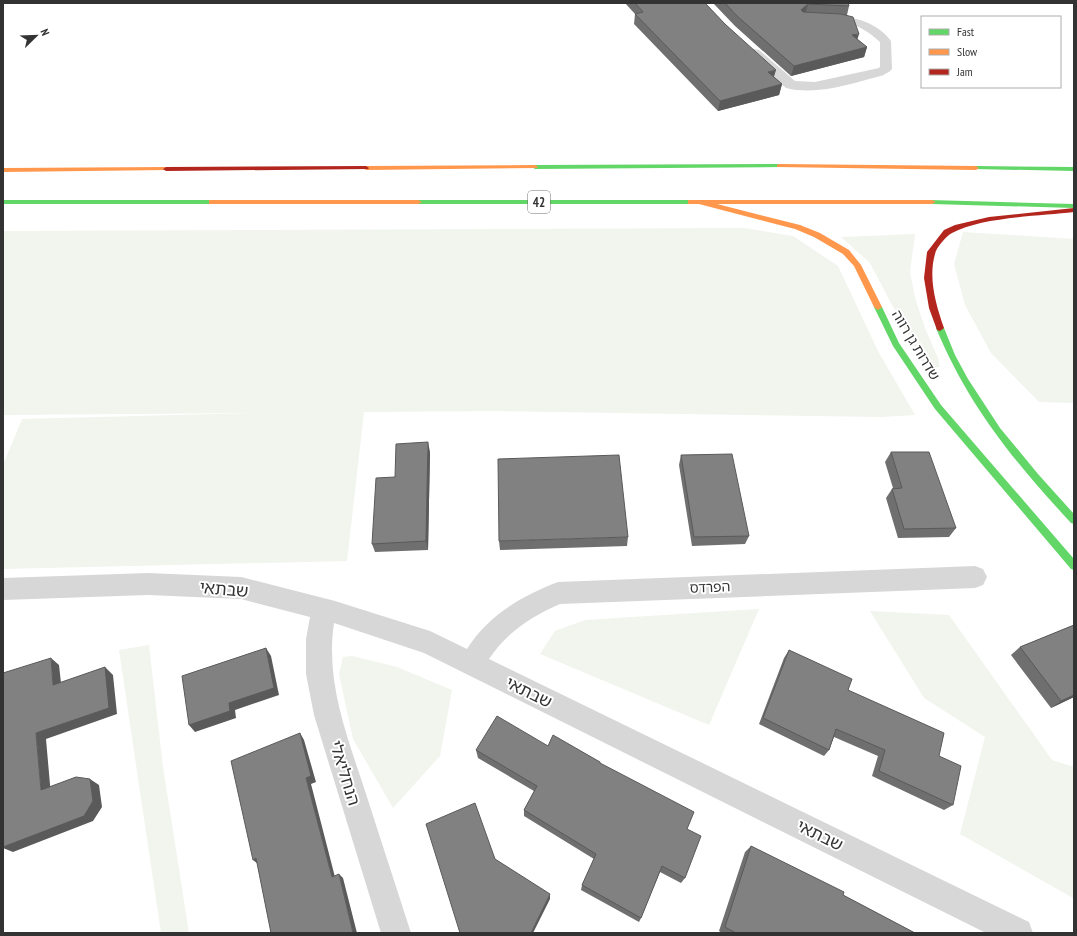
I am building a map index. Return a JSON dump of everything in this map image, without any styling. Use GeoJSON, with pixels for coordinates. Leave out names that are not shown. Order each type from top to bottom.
{"type":"FeatureCollection","features":[{"type":"Feature","properties":{"kind":"main road"},"geometry":{"type":"LineString","coordinates":[[3,170],[844,166],[1074,169]]}},
{"type":"Feature","properties":{"kind":"main road","name":"42"},"geometry":{"type":"LineString","coordinates":[[3,202],[957,202],[1074,206]]}},
{"type":"Feature","properties":{"kind":"main road","name":"שדרות גן רווה"},"geometry":{"type":"LineString","coordinates":[[699,202],[797,227],[833,243],[846,252],[861,272],[896,344],[938,407],[1074,566]]}},
{"type":"Feature","properties":{"kind":"main road","name":"שדרות גן רווה"},"geometry":{"type":"LineString","coordinates":[[1074,210],[986,220],[959,226],[947,232],[932,249],[928,264],[927,277],[930,296],[947,347],[972,395],[1011,449],[1074,520]]}},
{"type":"Feature","properties":{"kind":"street"},"geometry":{"type":"LineString","coordinates":[[746,46],[779,76],[792,85],[815,87],[879,72]]}},
{"type":"Feature","properties":{"kind":"street","name":"הפרדס"},"geometry":{"type":"LineString","coordinates":[[472,664],[488,639],[508,622],[544,599],[558,594],[974,577]]}},
{"type":"Feature","properties":{"kind":"street","name":"שבתאי"},"geometry":{"type":"LineString","coordinates":[[3,589],[148,584],[240,588],[324,609],[430,643],[1018,933]]}},
{"type":"Feature","properties":{"kind":"street","name":"הנחליאלי"},"geometry":{"type":"LineString","coordinates":[[324,609],[320,639],[319,674],[327,714],[396,933]]}},
{"type":"Feature","properties":{"kind":"lane"},"geometry":{"type":"LineString","coordinates":[[820,19],[841,19],[860,24],[876,32],[885,41],[886,69],[879,72]]}},
{"type":"Feature","properties":{"kind":"shaded area"},"geometry":{"type":"Polygon","coordinates":[[[743,228],[793,236],[838,266],[878,351],[915,415],[881,417],[495,411],[364,412],[347,561],[3,569],[3,465],[22,419],[252,413],[3,415],[3,231],[743,228]]]}},
{"type":"Feature","properties":{"kind":"shaded area"},"geometry":{"type":"Polygon","coordinates":[[[963,232],[1074,239],[1074,403],[1039,402],[991,353],[965,305],[954,264],[963,232]]]}},
{"type":"Feature","properties":{"kind":"shaded area"},"geometry":{"type":"Polygon","coordinates":[[[915,234],[910,272],[915,298],[940,367],[930,368],[922,362],[870,263],[841,237],[915,234]]]}},
{"type":"Feature","properties":{"kind":"shaded area"},"geometry":{"type":"Polygon","coordinates":[[[759,609],[709,725],[540,654],[555,631],[585,620],[759,609]]]}},
{"type":"Feature","properties":{"kind":"shaded area"},"geometry":{"type":"Polygon","coordinates":[[[870,611],[949,615],[1052,760],[1074,767],[1073,898],[960,834],[985,737],[924,698],[870,611]]]}},
{"type":"Feature","properties":{"kind":"shaded area"},"geometry":{"type":"Polygon","coordinates":[[[149,645],[163,767],[189,933],[161,933],[119,650],[149,645]]]}},
{"type":"Feature","properties":{"kind":"shaded area"},"geometry":{"type":"Polygon","coordinates":[[[352,656],[397,667],[452,690],[440,756],[393,808],[353,739],[339,674],[343,657],[352,656]]]}},
{"type":"Feature","properties":{"kind":"building"},"geometry":{"type":"Polygon","coordinates":[[[635,3],[705,3],[725,24],[776,70],[768,72],[782,84],[720,101],[635,14],[643,12],[635,3]]]}},
{"type":"Feature","properties":{"kind":"building"},"geometry":{"type":"Polygon","coordinates":[[[725,3],[848,3],[849,6],[808,4],[801,10],[803,12],[841,14],[853,17],[859,34],[852,35],[867,47],[794,66],[737,16],[725,3]]]}},
{"type":"Feature","properties":{"kind":"building"},"geometry":{"type":"Polygon","coordinates":[[[428,442],[426,541],[372,544],[376,478],[395,477],[396,444],[428,442]]]}},
{"type":"Feature","properties":{"kind":"building"},"geometry":{"type":"Polygon","coordinates":[[[891,452],[929,452],[956,528],[904,529],[892,489],[902,488],[891,452]]]}},
{"type":"Feature","properties":{"kind":"building"},"geometry":{"type":"Polygon","coordinates":[[[732,454],[749,536],[694,537],[681,455],[732,454]]]}},
{"type":"Feature","properties":{"kind":"building"},"geometry":{"type":"Polygon","coordinates":[[[619,455],[628,537],[499,541],[498,459],[619,455]]]}},
{"type":"Feature","properties":{"kind":"building"},"geometry":{"type":"Polygon","coordinates":[[[1074,625],[1074,695],[1061,701],[1020,647],[1074,625]]]}},
{"type":"Feature","properties":{"kind":"building"},"geometry":{"type":"Polygon","coordinates":[[[266,648],[274,688],[229,703],[230,711],[189,725],[182,676],[266,648]]]}},
{"type":"Feature","properties":{"kind":"building"},"geometry":{"type":"Polygon","coordinates":[[[789,650],[852,679],[848,690],[944,733],[939,756],[961,766],[953,805],[879,771],[885,750],[836,729],[829,750],[763,718],[789,650]]]}},
{"type":"Feature","properties":{"kind":"building"},"geometry":{"type":"Polygon","coordinates":[[[51,658],[53,685],[105,667],[109,708],[36,733],[41,790],[76,777],[90,779],[93,801],[84,816],[3,847],[3,673],[51,658]]]}},
{"type":"Feature","properties":{"kind":"building"},"geometry":{"type":"Polygon","coordinates":[[[497,716],[548,746],[553,735],[600,763],[694,812],[687,829],[701,836],[685,878],[662,866],[641,918],[582,885],[596,854],[524,810],[537,786],[476,750],[497,716]]]}},
{"type":"Feature","properties":{"kind":"building"},"geometry":{"type":"Polygon","coordinates":[[[300,733],[311,776],[306,778],[332,877],[339,874],[353,933],[271,933],[256,858],[253,860],[231,761],[300,733]]]}},
{"type":"Feature","properties":{"kind":"building"},"geometry":{"type":"Polygon","coordinates":[[[475,803],[495,859],[550,894],[531,933],[460,933],[426,824],[475,803]]]}},
{"type":"Feature","properties":{"kind":"building"},"geometry":{"type":"Polygon","coordinates":[[[751,846],[844,892],[843,895],[915,933],[736,933],[725,927],[751,846]]]}},
{"type":"Feature","properties":{"kind":"traffic: fast"},"geometry":{"type":"LineString","coordinates":[[535,167],[779,166]]}},
{"type":"Feature","properties":{"kind":"traffic: fast"},"geometry":{"type":"LineString","coordinates":[[976,168],[1074,169]]}},
{"type":"Feature","properties":{"kind":"traffic: fast"},"geometry":{"type":"LineString","coordinates":[[3,202],[211,202]]}},
{"type":"Feature","properties":{"kind":"traffic: fast"},"geometry":{"type":"LineString","coordinates":[[418,202],[690,202]]}},
{"type":"Feature","properties":{"kind":"traffic: fast"},"geometry":{"type":"LineString","coordinates":[[932,202],[1074,206]]}},
{"type":"Feature","properties":{"kind":"traffic: fast"},"geometry":{"type":"LineString","coordinates":[[878,307],[896,344],[938,407],[1074,566]]}},
{"type":"Feature","properties":{"kind":"traffic: fast"},"geometry":{"type":"LineString","coordinates":[[940,328],[951,355],[980,406],[1015,454],[1074,520]]}},
{"type":"Feature","properties":{"kind":"traffic: slow"},"geometry":{"type":"LineString","coordinates":[[779,166],[976,168]]}},
{"type":"Feature","properties":{"kind":"traffic: slow"},"geometry":{"type":"LineString","coordinates":[[366,168],[535,167]]}},
{"type":"Feature","properties":{"kind":"traffic: slow"},"geometry":{"type":"LineString","coordinates":[[3,170],[166,169]]}},
{"type":"Feature","properties":{"kind":"traffic: slow"},"geometry":{"type":"LineString","coordinates":[[211,202],[418,202]]}},
{"type":"Feature","properties":{"kind":"traffic: slow"},"geometry":{"type":"LineString","coordinates":[[690,202],[932,202]]}},
{"type":"Feature","properties":{"kind":"traffic: slow"},"geometry":{"type":"LineString","coordinates":[[699,202],[797,227],[817,235],[846,252],[857,265],[878,307]]}},
{"type":"Feature","properties":{"kind":"traffic: jam"},"geometry":{"type":"LineString","coordinates":[[166,169],[366,168]]}},
{"type":"Feature","properties":{"kind":"traffic: jam"},"geometry":{"type":"LineString","coordinates":[[940,328],[933,308],[928,278],[931,252],[947,232],[958,227],[989,219],[1074,210]]}}]}
